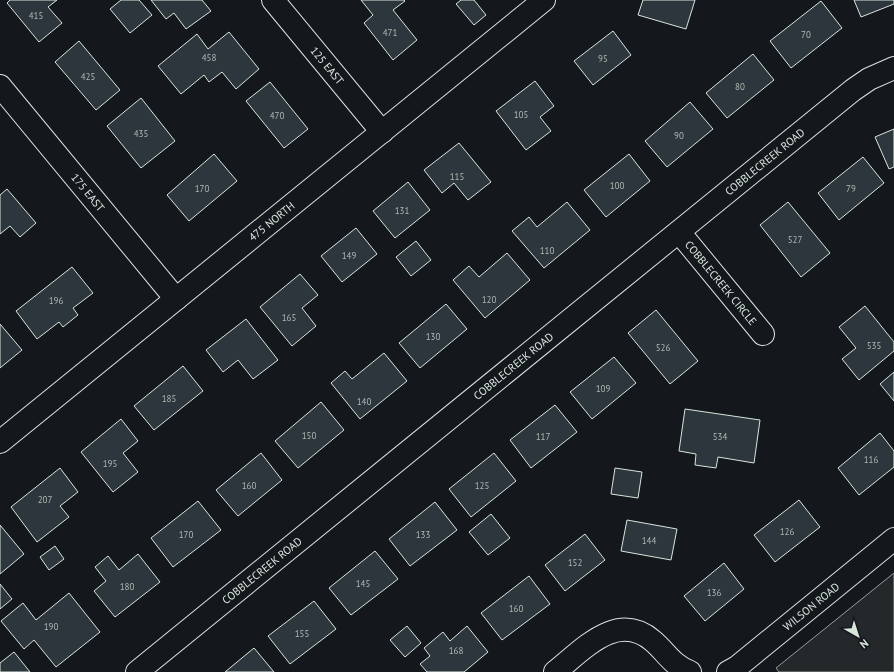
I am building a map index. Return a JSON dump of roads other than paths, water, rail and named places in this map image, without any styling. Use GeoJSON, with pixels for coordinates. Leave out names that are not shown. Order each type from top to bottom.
{"type":"FeatureCollection","features":[{"type":"Feature","properties":{"kind":"street","name":"125 EAST"},"geometry":{"type":"LineString","coordinates":[[273,0],[382,132]]}},
{"type":"Feature","properties":{"kind":"street","name":"475 NORTH"},"geometry":{"type":"LineString","coordinates":[[0,442],[544,0]]}},
{"type":"Feature","properties":{"kind":"street","name":"COBBLECREEK ROAD"},"geometry":{"type":"LineString","coordinates":[[138,672],[853,90],[869,79],[894,68]]}},
{"type":"Feature","properties":{"kind":"street","name":"175 EAST"},"geometry":{"type":"LineString","coordinates":[[0,86],[176,299]]}},
{"type":"Feature","properties":{"kind":"street","name":"COBBLECREEK CIRCLE"},"geometry":{"type":"LineString","coordinates":[[679,232],[763,334]]}},
{"type":"Feature","properties":{"kind":"street","name":"WILSON ROAD"},"geometry":{"type":"LineString","coordinates":[[728,672],[737,667],[894,539]]}},
{"type":"Feature","properties":{"kind":"street"},"geometry":{"type":"LineString","coordinates":[[555,672],[601,636],[610,631],[629,629],[647,636],[674,664],[690,672]]}}]}
